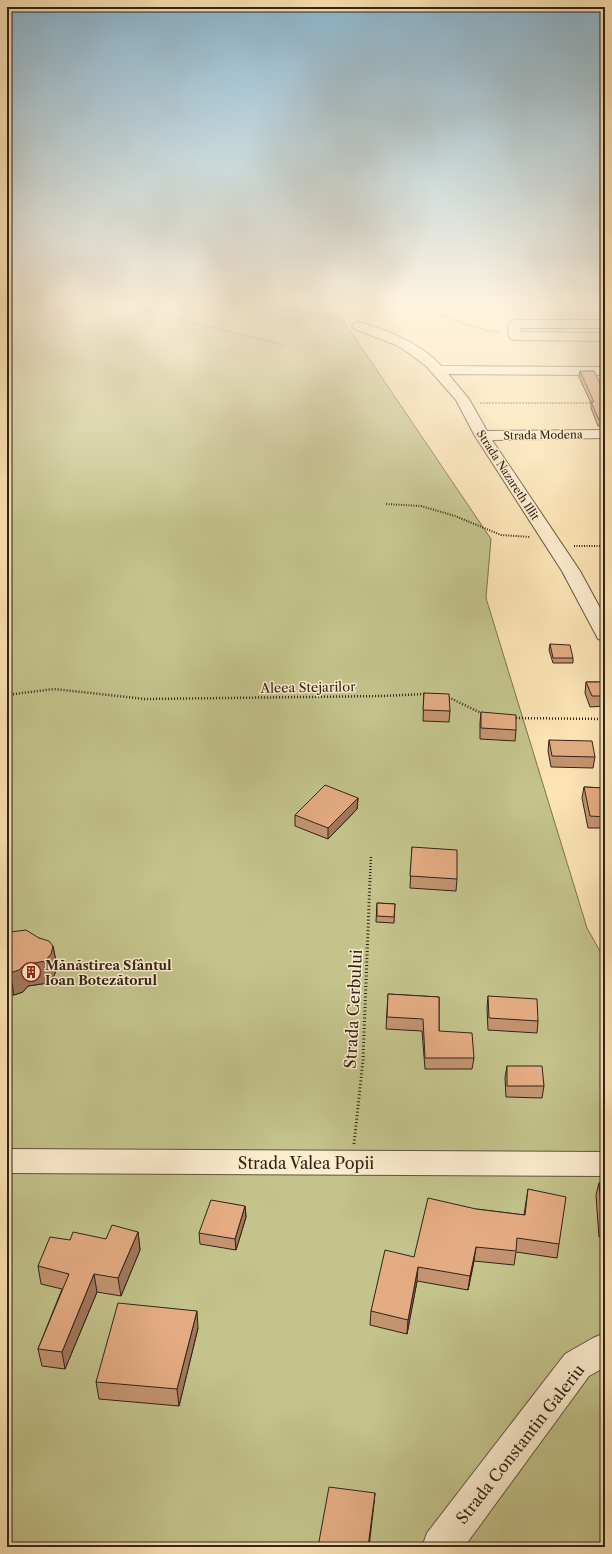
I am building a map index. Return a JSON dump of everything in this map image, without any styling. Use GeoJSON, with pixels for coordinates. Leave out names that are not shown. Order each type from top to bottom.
{"type":"FeatureCollection","features":[{"type":"Feature","properties":{"kind":"street","name":"Strada Nazareth Illit"},"geometry":{"type":"LineString","coordinates":[[444,379],[464,403],[482,436],[571,572],[605,635]]}},
{"type":"Feature","properties":{"kind":"street","name":"Strada Modena"},"geometry":{"type":"LineString","coordinates":[[482,436],[605,434]]}},
{"type":"Feature","properties":{"kind":"street","name":"Strada Valea Popii"},"geometry":{"type":"LineString","coordinates":[[7,1161],[605,1164]]}},
{"type":"Feature","properties":{"kind":"street","name":"Strada Constantin Galeriu"},"geometry":{"type":"LineString","coordinates":[[440,1547],[577,1365],[605,1349]]}},
{"type":"Feature","properties":{"kind":"path"},"geometry":{"type":"LineString","coordinates":[[464,403],[597,403]]}},
{"type":"Feature","properties":{"kind":"path","name":"Strada Nazareth Illit"},"geometry":{"type":"LineString","coordinates":[[386,504],[403,504],[428,508],[455,516],[501,535],[551,542]]}},
{"type":"Feature","properties":{"kind":"path"},"geometry":{"type":"LineString","coordinates":[[551,542],[605,546]]}},
{"type":"Feature","properties":{"kind":"path","name":"Aleea Stejarilor"},"geometry":{"type":"LineString","coordinates":[[7,695],[54,689],[145,700],[428,694]]}},
{"type":"Feature","properties":{"kind":"path"},"geometry":{"type":"LineString","coordinates":[[442,695],[454,698],[475,712],[489,716]]}},
{"type":"Feature","properties":{"kind":"path"},"geometry":{"type":"LineString","coordinates":[[508,717],[605,719]]}},
{"type":"Feature","properties":{"kind":"path","name":"Strada Cerbului"},"geometry":{"type":"LineString","coordinates":[[352,1163],[363,1060],[371,855]]}},
{"type":"Feature","properties":{"kind":"green space"},"geometry":{"type":"Polygon","coordinates":[[[7,379],[383,379],[491,539],[486,598],[587,928],[605,960],[605,1547],[7,1547],[7,379]]]}},
{"type":"Feature","properties":{"kind":"building"},"geometry":{"type":"Polygon","coordinates":[[[583,379],[598,379],[605,393],[605,420],[599,420],[591,402],[594,402],[583,379]]]}},
{"type":"Feature","properties":{"kind":"building"},"geometry":{"type":"Polygon","coordinates":[[[550,644],[570,645],[573,658],[553,658],[550,644]]]}},
{"type":"Feature","properties":{"kind":"building"},"geometry":{"type":"Polygon","coordinates":[[[586,682],[605,682],[605,696],[592,696],[586,682]]]}},
{"type":"Feature","properties":{"kind":"building"},"geometry":{"type":"Polygon","coordinates":[[[424,693],[449,694],[450,711],[423,710],[424,693]]]}},
{"type":"Feature","properties":{"kind":"building"},"geometry":{"type":"Polygon","coordinates":[[[481,712],[516,715],[516,730],[481,728],[481,712]]]}},
{"type":"Feature","properties":{"kind":"building"},"geometry":{"type":"Polygon","coordinates":[[[549,740],[592,741],[595,757],[552,756],[549,740]]]}},
{"type":"Feature","properties":{"kind":"building"},"geometry":{"type":"Polygon","coordinates":[[[325,785],[358,798],[328,828],[295,815],[325,785]]]}},
{"type":"Feature","properties":{"kind":"building"},"geometry":{"type":"Polygon","coordinates":[[[584,787],[605,788],[605,817],[590,816],[584,787]]]}},
{"type":"Feature","properties":{"kind":"building"},"geometry":{"type":"Polygon","coordinates":[[[412,847],[457,850],[457,879],[410,876],[412,847]]]}},
{"type":"Feature","properties":{"kind":"building"},"geometry":{"type":"Polygon","coordinates":[[[377,903],[395,904],[394,917],[377,916],[377,903]]]}},
{"type":"Feature","properties":{"kind":"building"},"geometry":{"type":"Polygon","coordinates":[[[26,930],[39,938],[49,941],[53,946],[51,954],[45,961],[24,965],[19,970],[7,973],[7,934],[10,932],[26,930]]]}},
{"type":"Feature","properties":{"kind":"building"},"geometry":{"type":"Polygon","coordinates":[[[388,994],[439,997],[439,1031],[472,1033],[474,1058],[425,1058],[423,1019],[387,1017],[388,994]]]}},
{"type":"Feature","properties":{"kind":"building"},"geometry":{"type":"Polygon","coordinates":[[[488,996],[537,999],[538,1021],[489,1018],[488,996]]]}},
{"type":"Feature","properties":{"kind":"building"},"geometry":{"type":"Polygon","coordinates":[[[507,1066],[542,1066],[544,1086],[507,1086],[507,1066]]]}},
{"type":"Feature","properties":{"kind":"building"},"geometry":{"type":"Polygon","coordinates":[[[599,1183],[605,1183],[605,1225],[602,1225],[599,1183]]]}},
{"type":"Feature","properties":{"kind":"building"},"geometry":{"type":"Polygon","coordinates":[[[528,1189],[566,1197],[559,1244],[517,1238],[516,1251],[476,1247],[470,1276],[418,1267],[408,1320],[371,1311],[385,1250],[414,1257],[428,1198],[476,1209],[525,1215],[528,1189]]]}},
{"type":"Feature","properties":{"kind":"building"},"geometry":{"type":"Polygon","coordinates":[[[211,1200],[245,1206],[235,1239],[199,1233],[211,1200]]]}},
{"type":"Feature","properties":{"kind":"building"},"geometry":{"type":"Polygon","coordinates":[[[112,1225],[138,1232],[118,1278],[94,1274],[62,1352],[38,1349],[69,1274],[38,1266],[50,1237],[70,1240],[73,1232],[106,1239],[112,1225]]]}},
{"type":"Feature","properties":{"kind":"building"},"geometry":{"type":"Polygon","coordinates":[[[118,1303],[197,1311],[177,1389],[96,1382],[118,1303]]]}},
{"type":"Feature","properties":{"kind":"building"},"geometry":{"type":"Polygon","coordinates":[[[329,1487],[375,1493],[368,1547],[318,1547],[329,1487]]]}},
{"type":"Feature","properties":{"kind":"place","name":"Mănăstirea Sfântul Ioan Botezătorul"},"geometry":{"type":"Point","coordinates":[31,972]}}]}
